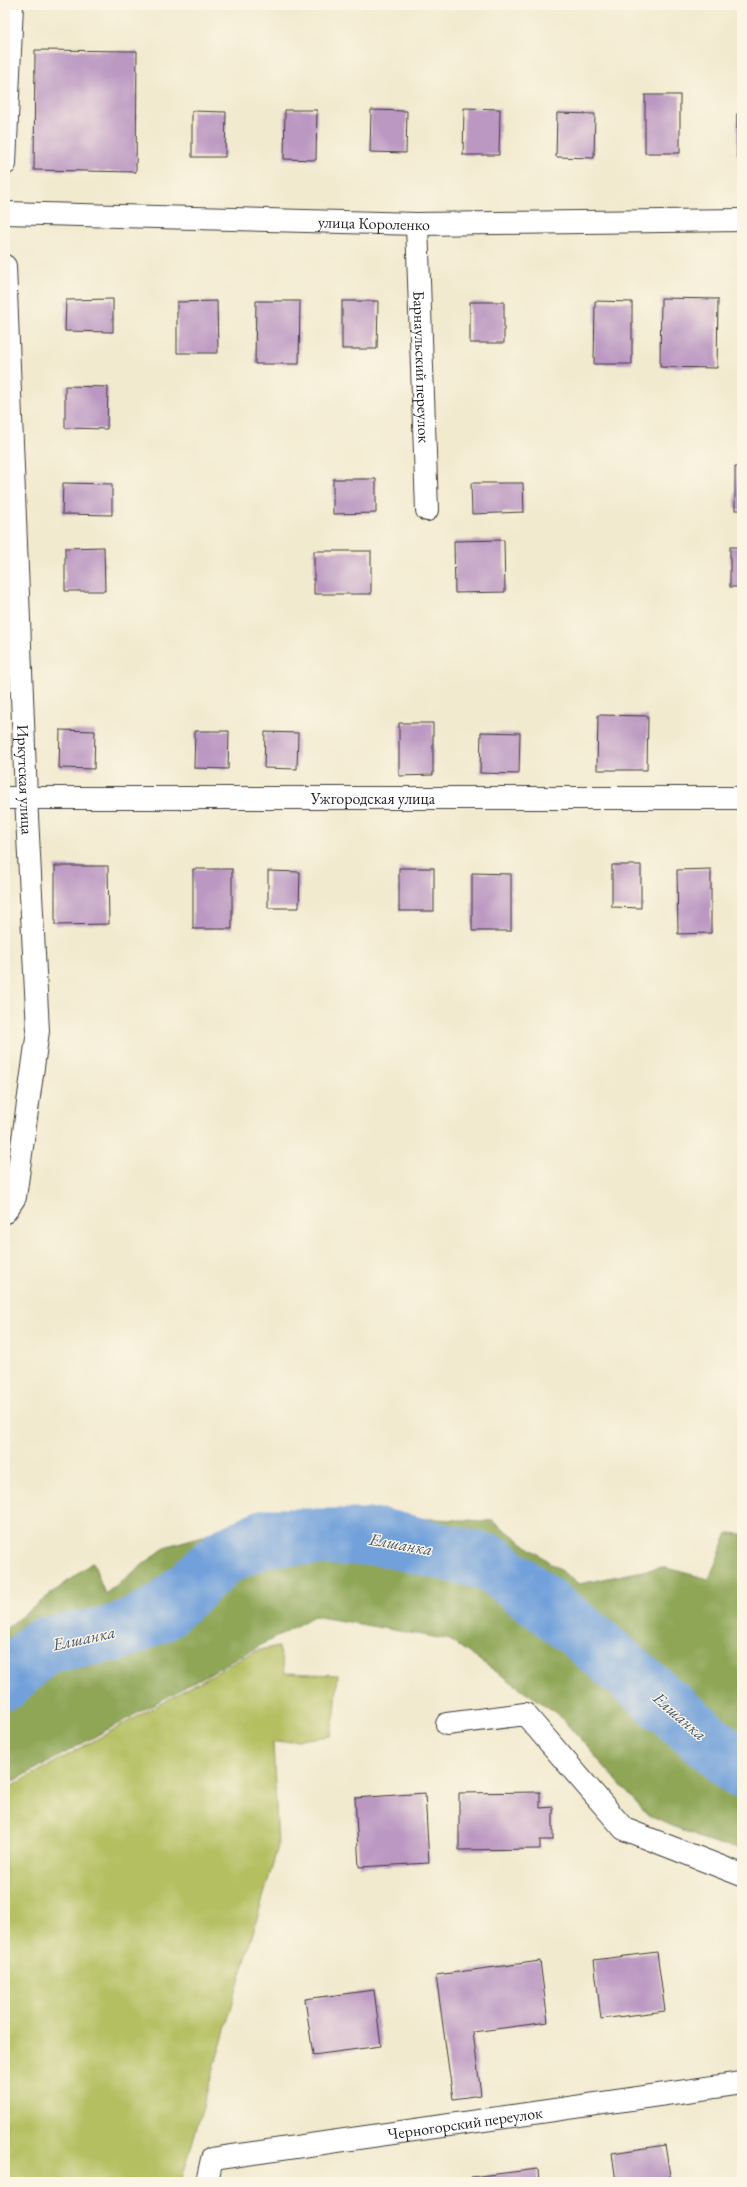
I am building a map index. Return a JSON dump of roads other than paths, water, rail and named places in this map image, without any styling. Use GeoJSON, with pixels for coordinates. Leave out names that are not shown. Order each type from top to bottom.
{"type":"FeatureCollection","features":[{"type":"Feature","properties":{"kind":"street"},"geometry":{"type":"LineString","coordinates":[[5,164],[12,5]]}},
{"type":"Feature","properties":{"kind":"street","name":"улица Короленко"},"geometry":{"type":"LineString","coordinates":[[5,213],[417,224],[742,220]]}},
{"type":"Feature","properties":{"kind":"street","name":"Барнаульский переулок"},"geometry":{"type":"LineString","coordinates":[[417,224],[427,510]]}},
{"type":"Feature","properties":{"kind":"street","name":"Иркутская улица"},"geometry":{"type":"LineString","coordinates":[[5,266],[26,798],[38,1031],[10,1204]]}},
{"type":"Feature","properties":{"kind":"street","name":"Ужгородская улица"},"geometry":{"type":"LineString","coordinates":[[5,798],[742,798]]}},
{"type":"Feature","properties":{"kind":"street"},"geometry":{"type":"LineString","coordinates":[[447,1724],[525,1714],[624,1828],[742,1875]]}},
{"type":"Feature","properties":{"kind":"street","name":"Черногорский переулок"},"geometry":{"type":"LineString","coordinates":[[207,2182],[212,2159],[742,2083]]}},
{"type":"Feature","properties":{"kind":"waterway","name":"Елшанка"},"geometry":{"type":"LineString","coordinates":[[5,1682],[42,1646],[116,1633],[162,1613],[222,1558],[266,1537],[381,1537],[491,1563],[582,1633],[742,1770]]}}]}
